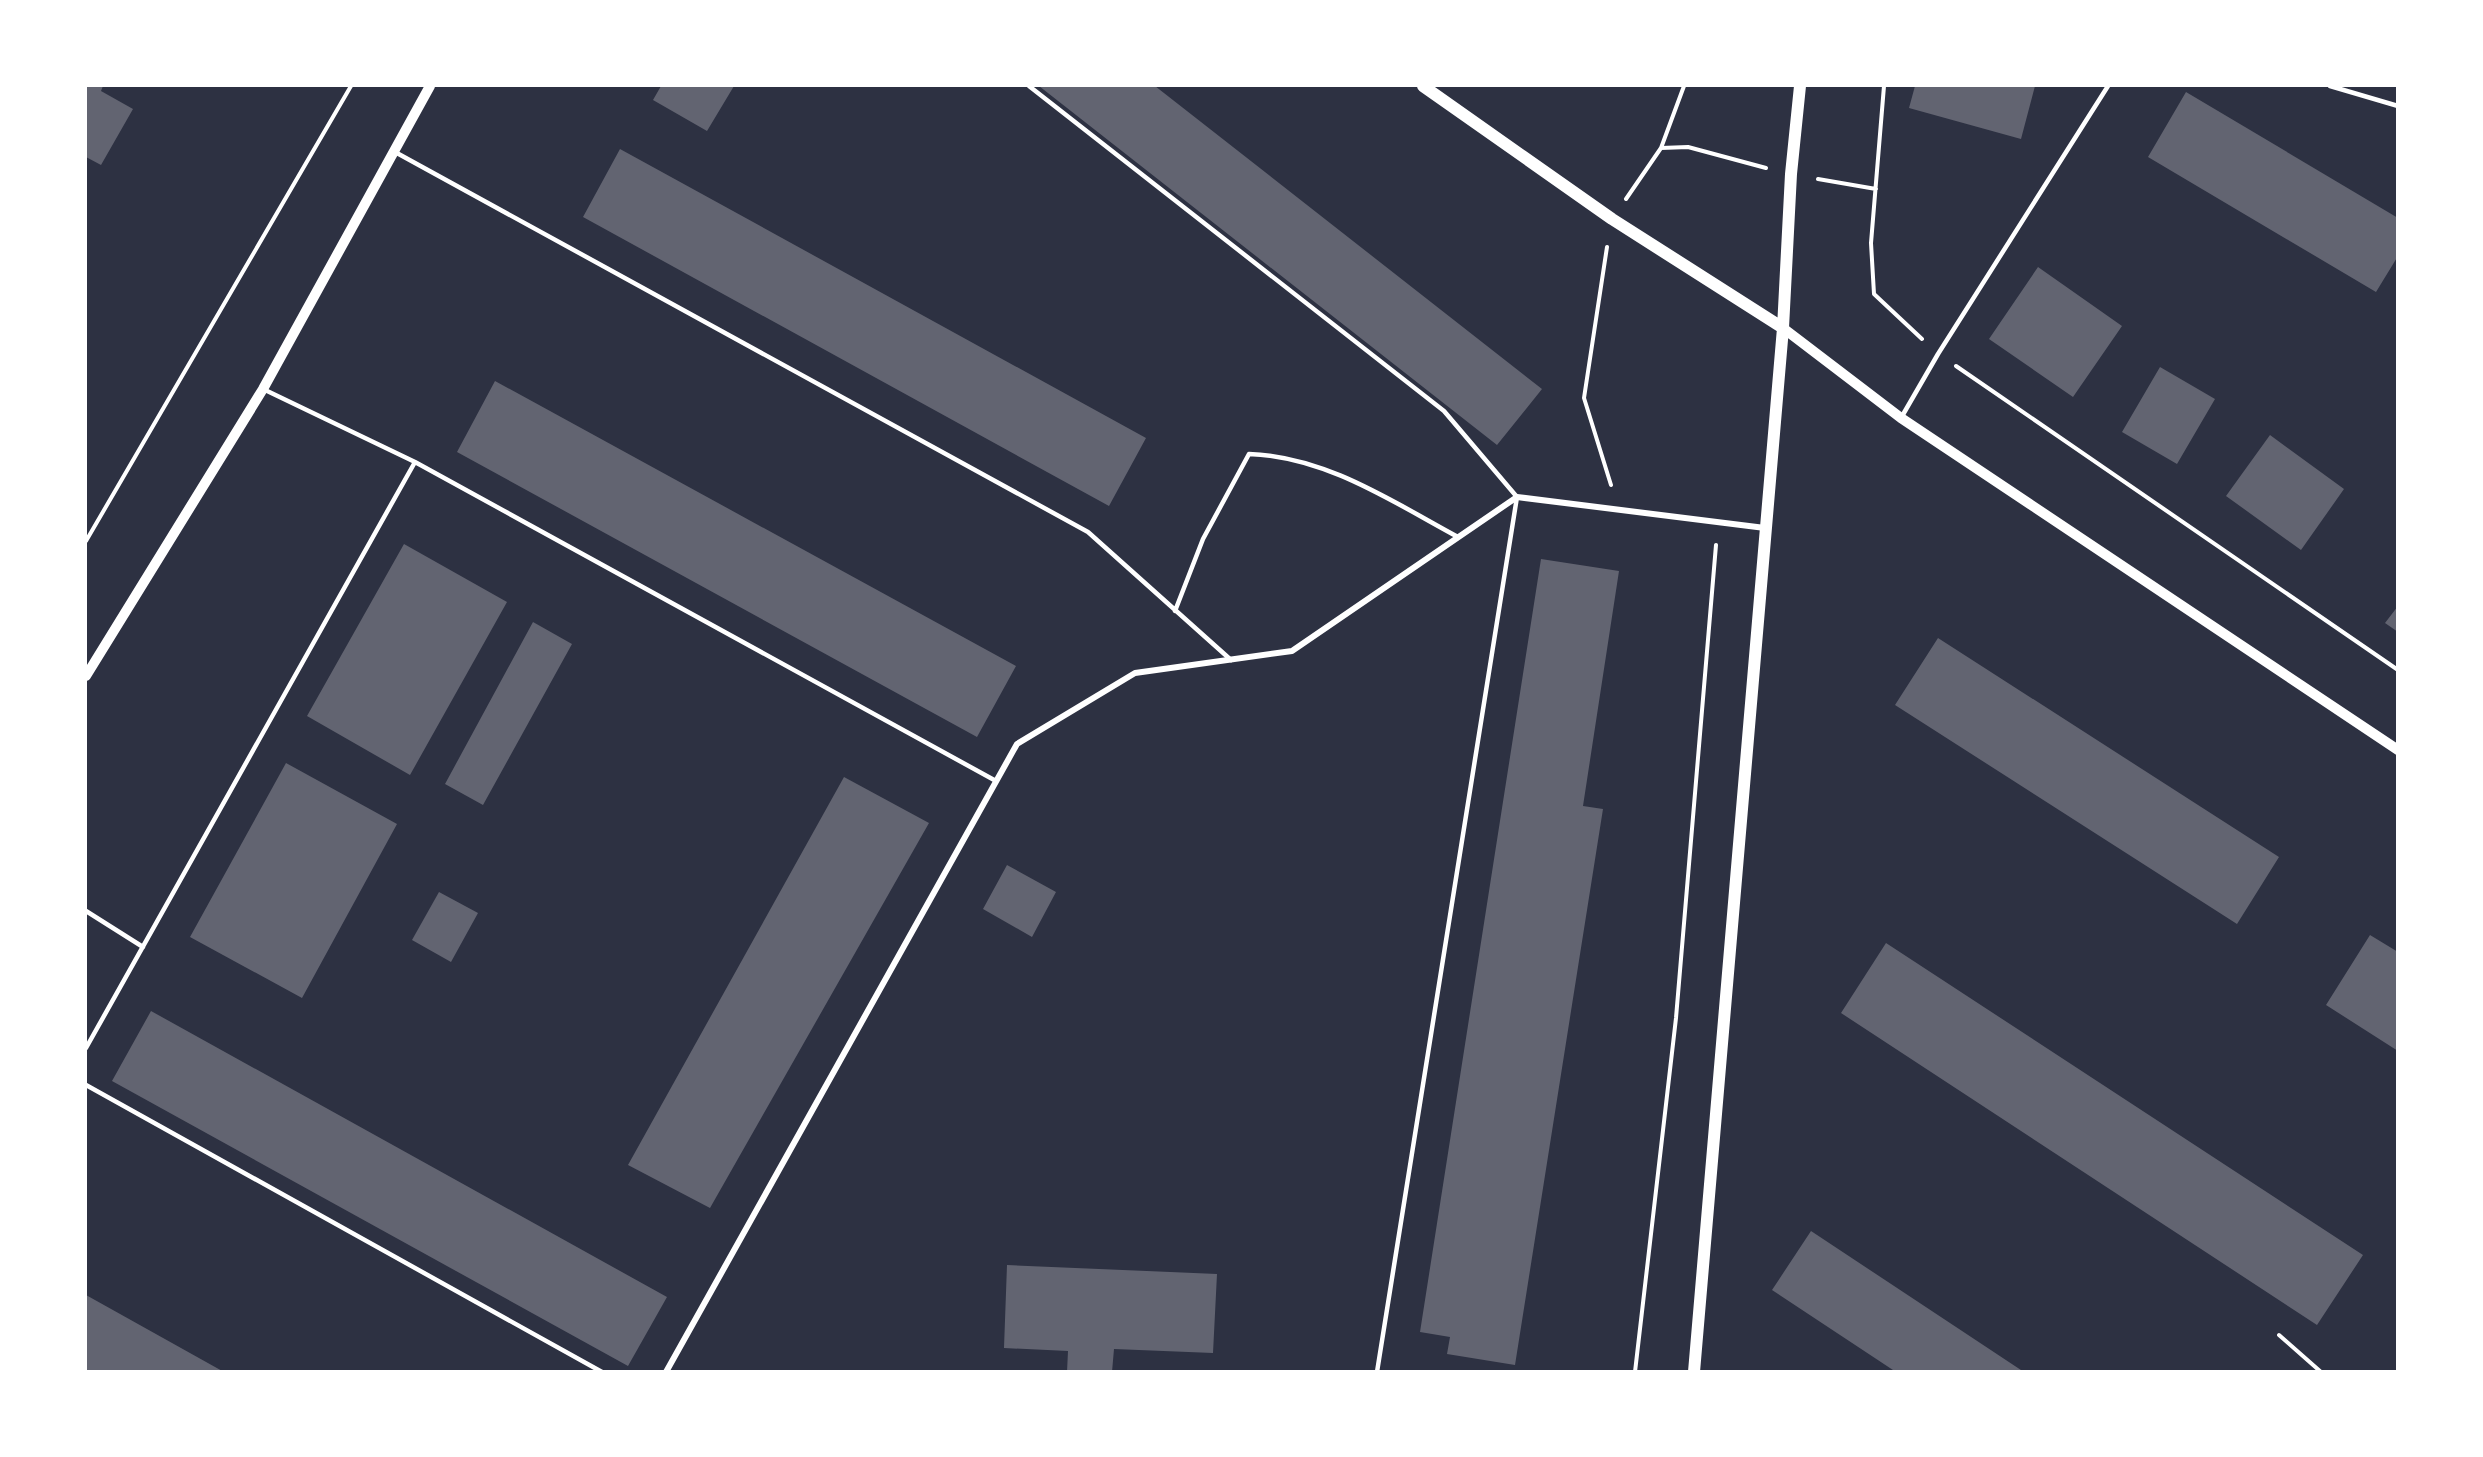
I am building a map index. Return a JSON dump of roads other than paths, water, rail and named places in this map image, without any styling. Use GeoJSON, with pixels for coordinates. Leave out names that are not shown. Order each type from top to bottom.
{"type":"FeatureCollection","features":[{"type":"Feature","properties":{"kind":"main road"},"geometry":{"type":"LineString","coordinates":[[1423,86],[1612,219],[1783,328]]}},
{"type":"Feature","properties":{"kind":"main road"},"geometry":{"type":"LineString","coordinates":[[1694,1371],[1783,328],[1791,174],[1800,86]]}},
{"type":"Feature","properties":{"kind":"street"},"geometry":{"type":"LineString","coordinates":[[86,676],[263,389],[430,86]]}},
{"type":"Feature","properties":{"kind":"street"},"geometry":{"type":"LineString","coordinates":[[1783,328],[1900,418],[2397,750]]}},
{"type":"Feature","properties":{"kind":"street"},"geometry":{"type":"LineString","coordinates":[[666,1371],[1017,744],[1135,673],[1292,651],[1517,497],[1618,508],[1718,524],[1766,528]]}},
{"type":"Feature","properties":{"kind":"lane"},"geometry":{"type":"LineString","coordinates":[[1029,86],[1444,411],[1517,497],[1377,1371]]}},
{"type":"Feature","properties":{"kind":"lane"},"geometry":{"type":"LineString","coordinates":[[1900,418],[2108,86]]}},
{"type":"Feature","properties":{"kind":"lane"},"geometry":{"type":"LineString","coordinates":[[2330,86],[2397,106]]}},
{"type":"Feature","properties":{"kind":"lane"},"geometry":{"type":"LineString","coordinates":[[394,151],[1088,532],[1231,660]]}},
{"type":"Feature","properties":{"kind":"lane"},"geometry":{"type":"LineString","coordinates":[[263,389],[415,462],[996,781]]}},
{"type":"Feature","properties":{"kind":"lane"},"geometry":{"type":"LineString","coordinates":[[1175,610],[1203,539],[1249,454],[1278,455],[1338,474],[1458,537]]}},
{"type":"Feature","properties":{"kind":"lane"},"geometry":{"type":"LineString","coordinates":[[86,1048],[415,462]]}},
{"type":"Feature","properties":{"kind":"lane"},"geometry":{"type":"LineString","coordinates":[[86,911],[143,947]]}},
{"type":"Feature","properties":{"kind":"lane"},"geometry":{"type":"LineString","coordinates":[[86,1085],[602,1371]]}}]}
